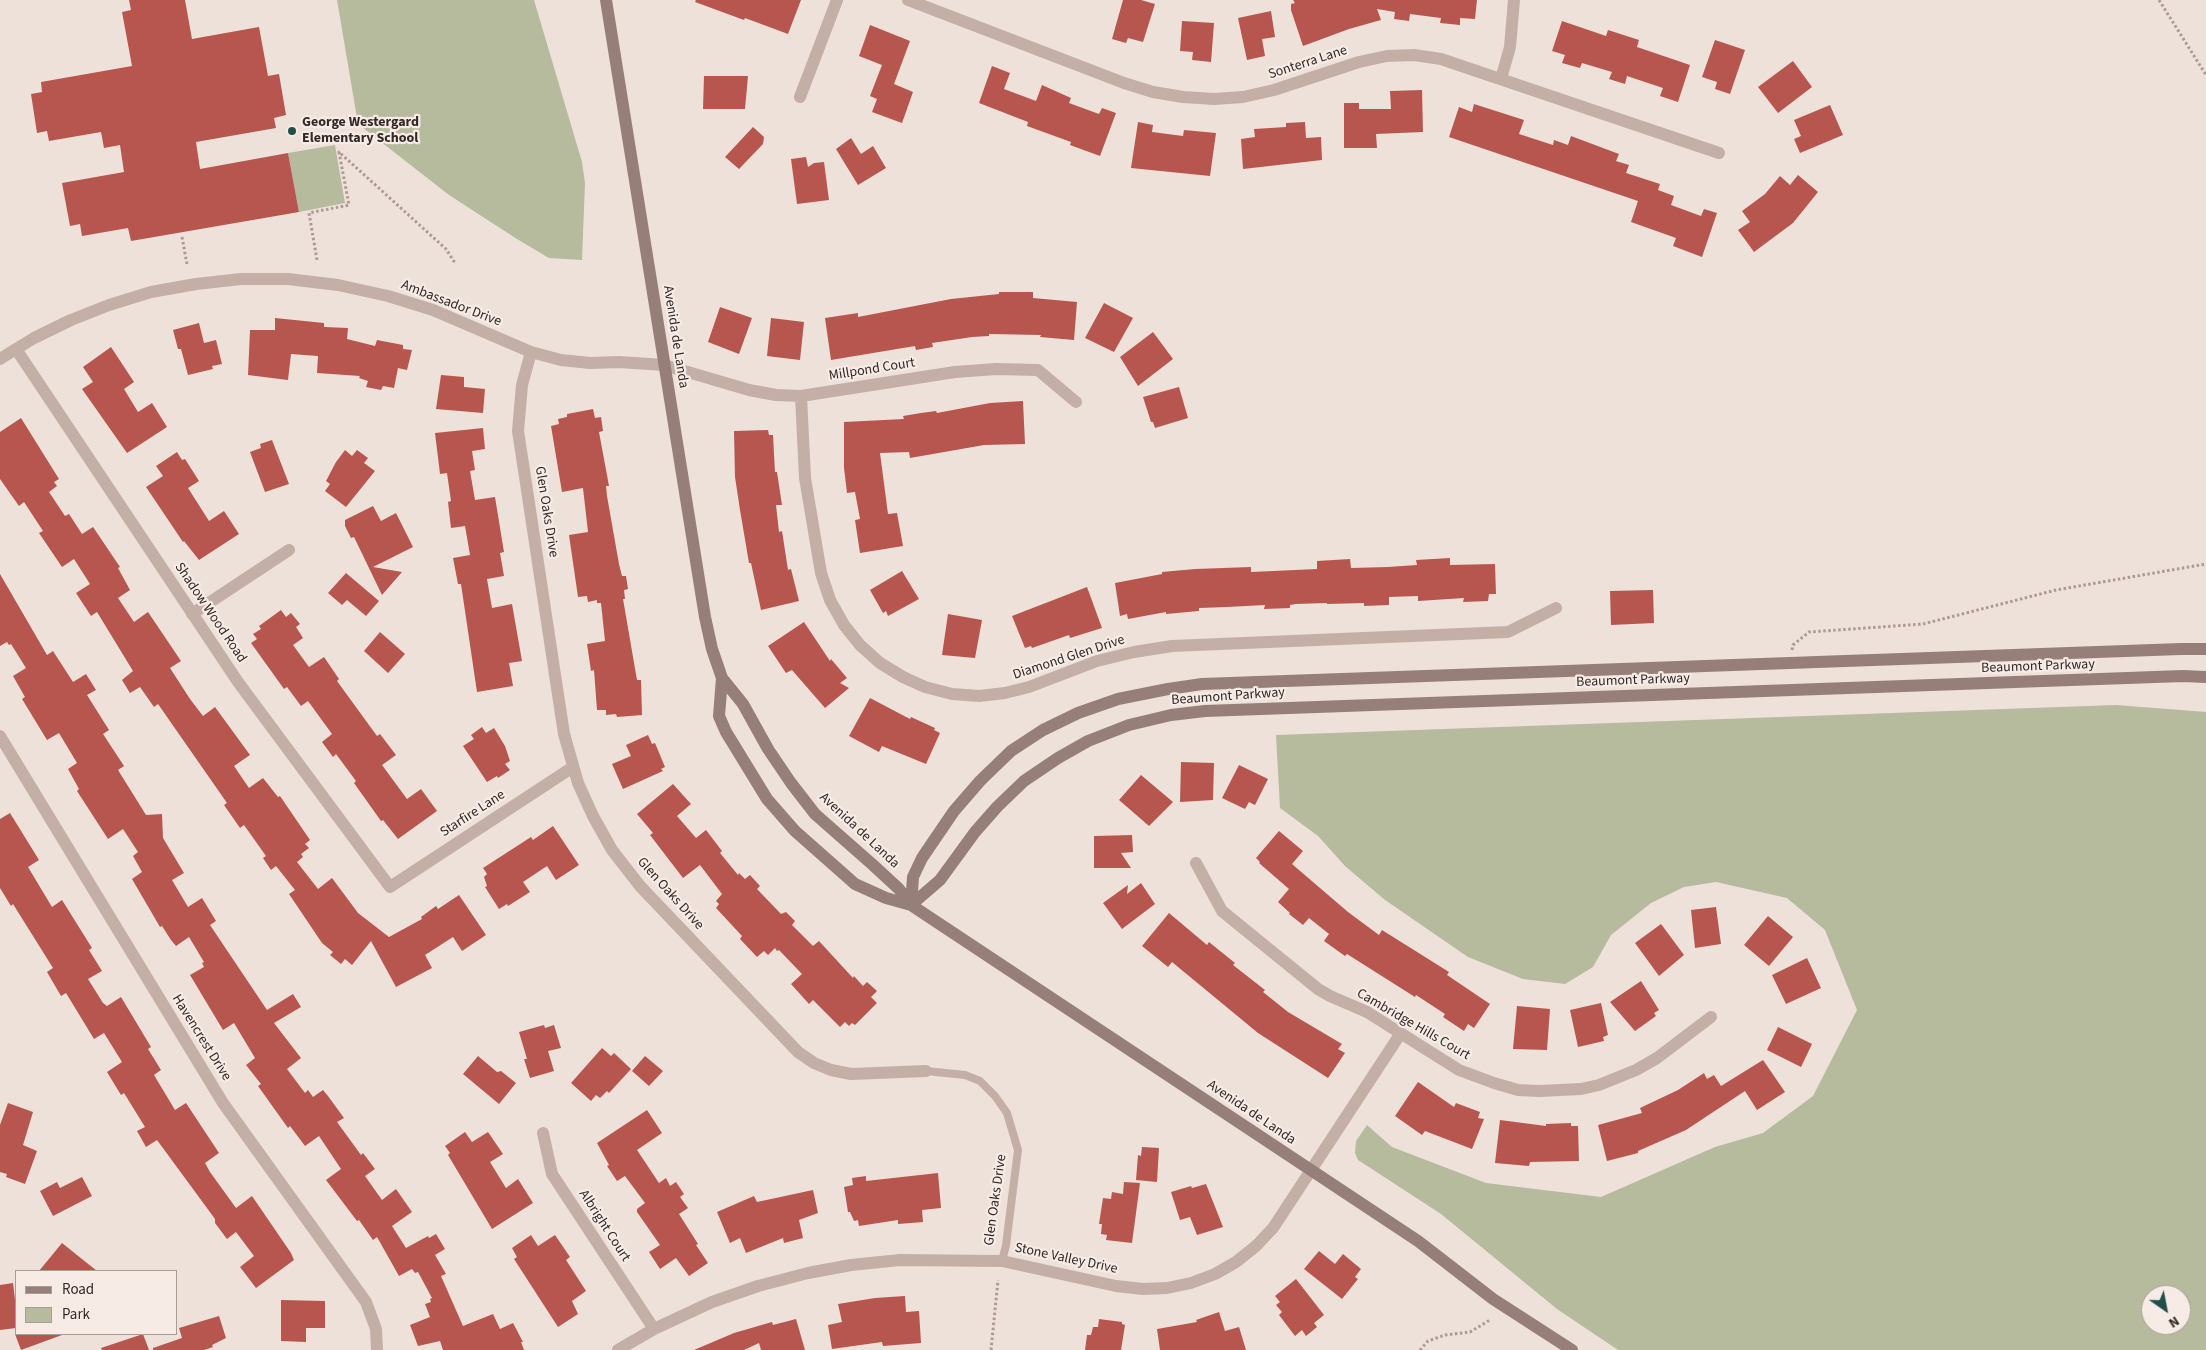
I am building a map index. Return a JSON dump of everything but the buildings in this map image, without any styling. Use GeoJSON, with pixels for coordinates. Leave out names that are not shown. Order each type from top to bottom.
{"type":"FeatureCollection","features":[{"type":"Feature","properties":{"kind":"street","name":"Avenida de Landa"},"geometry":{"type":"LineString","coordinates":[[606,0],[705,618],[712,649],[722,678],[743,704],[768,750],[815,814],[873,864],[899,889],[911,905]]}},
{"type":"Feature","properties":{"kind":"street"},"geometry":{"type":"LineString","coordinates":[[800,97],[837,0]]}},
{"type":"Feature","properties":{"kind":"street","name":"Sonterra Lane"},"geometry":{"type":"LineString","coordinates":[[908,0],[1124,83],[1153,92],[1183,97],[1214,99],[1251,95],[1274,90],[1360,62],[1386,56],[1414,55],[1441,59],[1719,153]]}},
{"type":"Feature","properties":{"kind":"street"},"geometry":{"type":"LineString","coordinates":[[1501,79],[1510,47],[1514,0]]}},
{"type":"Feature","properties":{"kind":"street","name":"Ambassador Drive"},"geometry":{"type":"LineString","coordinates":[[0,359],[71,320],[109,305],[152,292],[196,284],[241,279],[269,279],[338,285],[388,296],[433,310],[531,352],[571,361],[590,363],[619,362],[664,366]]}},
{"type":"Feature","properties":{"kind":"street","name":"Shadow Wood Road"},"geometry":{"type":"LineString","coordinates":[[16,349],[238,682],[390,887]]}},
{"type":"Feature","properties":{"kind":"street","name":"Glen Oaks Drive"},"geometry":{"type":"LineString","coordinates":[[531,352],[522,386],[518,431],[564,734],[573,767],[593,816],[612,850],[640,886],[798,1052],[814,1063],[832,1070],[851,1074],[926,1071]]}},
{"type":"Feature","properties":{"kind":"street","name":"Millpond Court"},"geometry":{"type":"LineString","coordinates":[[664,366],[749,390],[776,395],[801,396],[955,372],[996,369],[1038,370],[1076,402]]}},
{"type":"Feature","properties":{"kind":"street","name":"Diamond Glen Drive"},"geometry":{"type":"LineString","coordinates":[[801,396],[805,478],[821,573],[830,600],[844,625],[860,645],[880,663],[903,678],[925,687],[952,694],[979,696],[1005,694],[1097,662],[1134,652],[1172,646],[1508,632],[1556,608]]}},
{"type":"Feature","properties":{"kind":"street"},"geometry":{"type":"LineString","coordinates":[[192,614],[289,550]]}},
{"type":"Feature","properties":{"kind":"street","name":"Beaumont Parkway"},"geometry":{"type":"LineString","coordinates":[[911,905],[913,877],[922,858],[954,811],[980,781],[1011,751],[1042,730],[1078,713],[1118,699],[1202,684],[2181,648],[2206,649]]}},
{"type":"Feature","properties":{"kind":"street","name":"Beaumont Parkway"},"geometry":{"type":"LineString","coordinates":[[911,905],[940,880],[975,832],[1024,781],[1088,742],[1129,725],[1171,715],[1215,710],[2206,677]]}},
{"type":"Feature","properties":{"kind":"street","name":"Avenida de Landa"},"geometry":{"type":"LineString","coordinates":[[722,678],[719,716],[726,732],[767,799],[795,831],[854,884],[886,898],[911,905],[1418,1241],[1493,1299],[1572,1350]]}},
{"type":"Feature","properties":{"kind":"street","name":"Havencrest Drive"},"geometry":{"type":"LineString","coordinates":[[0,736],[223,1103],[366,1302],[376,1329],[377,1350]]}},
{"type":"Feature","properties":{"kind":"street","name":"Starfire Lane"},"geometry":{"type":"LineString","coordinates":[[390,887],[573,767]]}},
{"type":"Feature","properties":{"kind":"street","name":"Cambridge Hills Court"},"geometry":{"type":"LineString","coordinates":[[1196,863],[1222,911],[1318,988],[1330,996],[1367,1012],[1459,1070],[1518,1090],[1581,1089],[1618,1078],[1657,1058],[1711,1017]]}},
{"type":"Feature","properties":{"kind":"street","name":"Stone Valley Drive"},"geometry":{"type":"LineString","coordinates":[[618,1350],[654,1329],[712,1302],[758,1286],[808,1273],[900,1260],[1002,1261],[1116,1286],[1143,1289],[1167,1288],[1191,1283],[1215,1274],[1236,1262],[1274,1228],[1401,1034]]}},
{"type":"Feature","properties":{"kind":"street","name":"Albright Court"},"geometry":{"type":"LineString","coordinates":[[544,1133],[552,1174],[654,1329]]}},
{"type":"Feature","properties":{"kind":"lane","name":"Glen Oaks Drive"},"geometry":{"type":"LineString","coordinates":[[926,1071],[965,1075],[980,1081],[995,1096],[1007,1113],[1018,1150],[1009,1227],[1002,1261]]}},
{"type":"Feature","properties":{"kind":"path"},"geometry":{"type":"LineString","coordinates":[[2159,0],[2206,75]]}},
{"type":"Feature","properties":{"kind":"path"},"geometry":{"type":"LineString","coordinates":[[317,260],[309,213],[349,205],[339,152],[446,249],[455,263]]}},
{"type":"Feature","properties":{"kind":"path"},"geometry":{"type":"LineString","coordinates":[[182,237],[187,264]]}},
{"type":"Feature","properties":{"kind":"path"},"geometry":{"type":"LineString","coordinates":[[1790,663],[1793,645],[1808,632],[1923,624],[2056,590],[2206,564]]}},
{"type":"Feature","properties":{"kind":"path"},"geometry":{"type":"LineString","coordinates":[[991,1350],[998,1280]]}},
{"type":"Feature","properties":{"kind":"path"},"geometry":{"type":"LineString","coordinates":[[1420,1350],[1428,1341],[1445,1335],[1470,1332],[1490,1320]]}},
{"type":"Feature","properties":{"kind":"green space"},"geometry":{"type":"Polygon","coordinates":[[[337,0],[534,0],[582,162],[585,183],[582,260],[549,258],[517,239],[449,195],[358,124],[337,0]]]}},
{"type":"Feature","properties":{"kind":"green space"},"geometry":{"type":"Polygon","coordinates":[[[335,145],[345,203],[299,212],[288,153],[335,145]]]}},
{"type":"Feature","properties":{"kind":"green space"},"geometry":{"type":"Polygon","coordinates":[[[2116,705],[2206,712],[2206,1350],[1618,1350],[1557,1309],[1441,1214],[1358,1160],[1355,1153],[1356,1141],[1367,1125],[1392,1147],[1486,1183],[1601,1197],[1715,1147],[1763,1133],[1813,1096],[1857,1010],[1825,930],[1787,898],[1716,882],[1684,887],[1651,903],[1611,935],[1593,967],[1565,984],[1523,979],[1468,957],[1385,900],[1345,866],[1318,836],[1280,808],[1276,735],[2116,705]]]}},
{"type":"Feature","properties":{"kind":"place","name":"George Westergard Elementary School"},"geometry":{"type":"Point","coordinates":[292,131]}}]}
